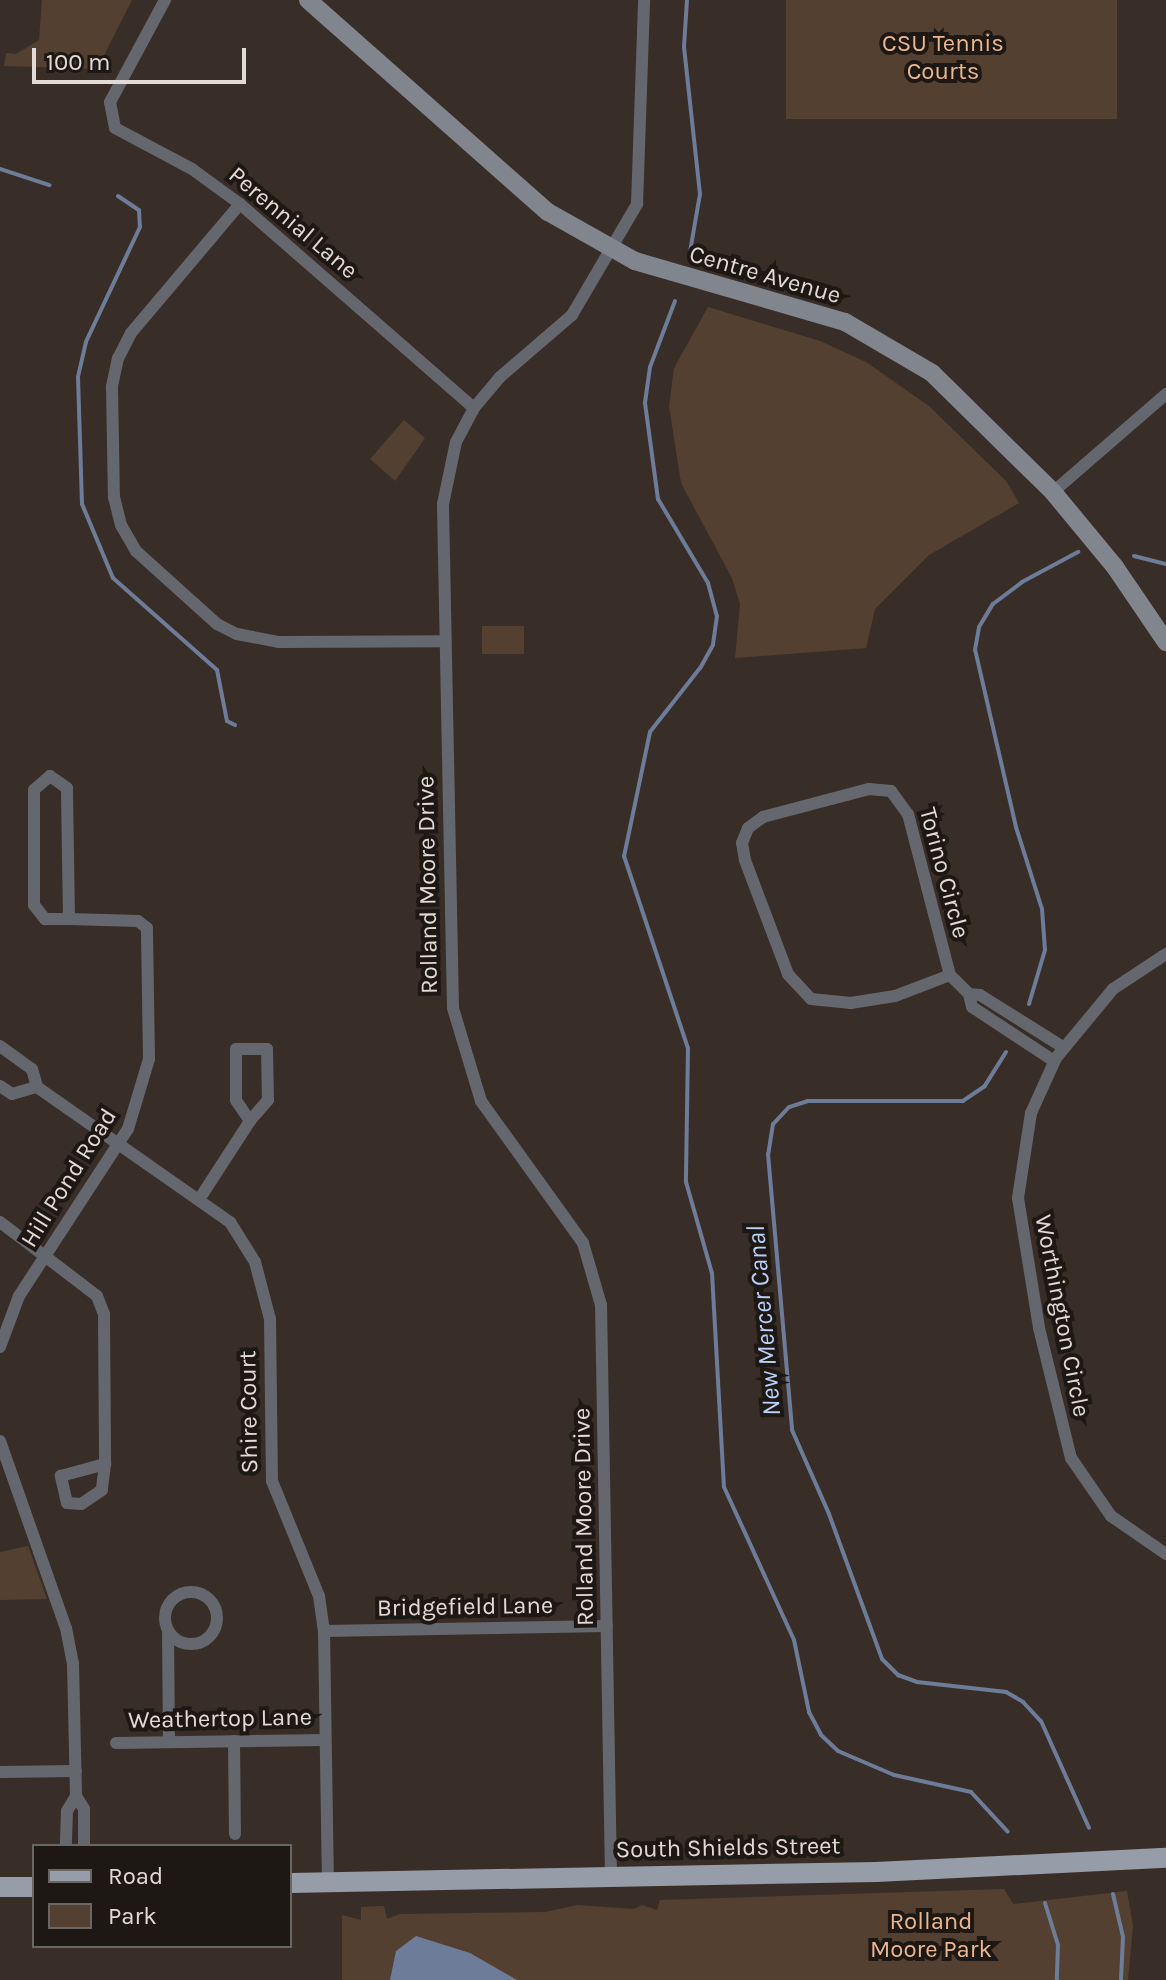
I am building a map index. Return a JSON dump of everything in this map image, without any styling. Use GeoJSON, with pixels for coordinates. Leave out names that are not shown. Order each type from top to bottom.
{"type":"FeatureCollection","features":[{"type":"Feature","properties":{"kind":"main road","name":"South Shields Street"},"geometry":{"type":"LineString","coordinates":[[292,1883],[876,1872],[1166,1858]]}},
{"type":"Feature","properties":{"kind":"main road"},"geometry":{"type":"LineString","coordinates":[[0,1887],[32,1887]]}},
{"type":"Feature","properties":{"kind":"street","name":"Perennial Lane"},"geometry":{"type":"LineString","coordinates":[[165,0],[122,73],[110,102],[115,128],[192,169],[240,204],[474,408]]}},
{"type":"Feature","properties":{"kind":"street","name":"Centre Avenue"},"geometry":{"type":"LineString","coordinates":[[308,0],[526,194],[613,251],[664,271],[829,316],[900,351],[957,395],[1053,492],[1115,567],[1166,642]]}},
{"type":"Feature","properties":{"kind":"street","name":"Rolland Moore Drive"},"geometry":{"type":"LineString","coordinates":[[611,1876],[604,1372],[594,1270],[562,1208],[481,1101],[453,1008],[445,485],[456,442],[474,408],[500,377],[572,315],[613,251],[641,186],[644,0]]}},
{"type":"Feature","properties":{"kind":"street"},"geometry":{"type":"LineString","coordinates":[[240,204],[131,333],[118,358],[112,403],[114,497],[121,525],[136,551],[217,624],[237,634],[279,642],[445,641]]}},
{"type":"Feature","properties":{"kind":"street"},"geometry":{"type":"LineString","coordinates":[[1053,492],[1166,394]]}},
{"type":"Feature","properties":{"kind":"street"},"geometry":{"type":"LineString","coordinates":[[50,776],[67,788],[69,919],[45,919],[34,905],[34,790],[50,776]]}},
{"type":"Feature","properties":{"kind":"street","name":"Torino Circle"},"geometry":{"type":"LineString","coordinates":[[950,975],[895,996],[851,1003],[811,999],[788,974],[745,860],[742,843],[748,828],[763,817],[869,789],[891,791],[908,814],[950,975],[969,994],[972,1007],[1054,1061]]}},
{"type":"Feature","properties":{"kind":"street","name":"Hill Pond Road"},"geometry":{"type":"LineString","coordinates":[[0,1347],[19,1296],[118,1144],[146,1081],[147,928],[138,921],[69,919]]}},
{"type":"Feature","properties":{"kind":"street","name":"Worthington Circle"},"geometry":{"type":"LineString","coordinates":[[1166,954],[1113,989],[1054,1061],[1028,1124],[1018,1198],[1061,1429],[1097,1501],[1131,1534],[1166,1554]]}},
{"type":"Feature","properties":{"kind":"street","name":"Torino Circle"},"geometry":{"type":"LineString","coordinates":[[969,994],[980,995],[1063,1047]]}},
{"type":"Feature","properties":{"kind":"street","name":"Shire Court"},"geometry":{"type":"LineString","coordinates":[[0,1046],[32,1069],[37,1087],[200,1198],[230,1222],[262,1280],[270,1319],[272,1481],[319,1596],[324,1631],[328,1884]]}},
{"type":"Feature","properties":{"kind":"street"},"geometry":{"type":"LineString","coordinates":[[200,1198],[250,1121],[268,1100],[267,1049],[236,1049],[236,1100],[250,1121]]}},
{"type":"Feature","properties":{"kind":"street"},"geometry":{"type":"LineString","coordinates":[[0,1086],[12,1094],[37,1087]]}},
{"type":"Feature","properties":{"kind":"street"},"geometry":{"type":"LineString","coordinates":[[0,1222],[43,1258],[90,1288],[104,1314],[105,1464]]}},
{"type":"Feature","properties":{"kind":"street"},"geometry":{"type":"LineString","coordinates":[[0,1441],[4,1468],[66,1628],[76,1696],[76,1796],[67,1811],[66,1844]]}},
{"type":"Feature","properties":{"kind":"street"},"geometry":{"type":"LineString","coordinates":[[168,1630],[186,1644],[204,1641],[214,1627],[208,1596],[189,1591],[173,1598],[168,1630],[169,1741]]}},
{"type":"Feature","properties":{"kind":"street","name":"Bridgefield Lane"},"geometry":{"type":"LineString","coordinates":[[324,1631],[607,1626]]}},
{"type":"Feature","properties":{"kind":"street","name":"Weathertop Lane"},"geometry":{"type":"LineString","coordinates":[[116,1743],[325,1740]]}},
{"type":"Feature","properties":{"kind":"street"},"geometry":{"type":"LineString","coordinates":[[234,1741],[235,1834]]}},
{"type":"Feature","properties":{"kind":"street"},"geometry":{"type":"LineString","coordinates":[[0,1772],[76,1771]]}},
{"type":"Feature","properties":{"kind":"street"},"geometry":{"type":"LineString","coordinates":[[76,1796],[84,1809],[84,1844]]}},
{"type":"Feature","properties":{"kind":"green space"},"geometry":{"type":"Polygon","coordinates":[[[42,0],[132,0],[97,69],[4,66],[6,53],[16,54],[39,40],[42,0]]]}},
{"type":"Feature","properties":{"kind":"green space","name":"CSU Tennis Courts"},"geometry":{"type":"Polygon","coordinates":[[[786,0],[1117,0],[1117,119],[786,119],[786,0]]]}},
{"type":"Feature","properties":{"kind":"green space"},"geometry":{"type":"Polygon","coordinates":[[[708,307],[820,341],[866,362],[929,406],[1006,481],[1019,503],[929,555],[875,609],[866,648],[735,658],[740,604],[732,578],[681,483],[669,406],[674,368],[708,307]]]}},
{"type":"Feature","properties":{"kind":"green space"},"geometry":{"type":"Polygon","coordinates":[[[404,420],[425,438],[395,481],[370,459],[404,420]]]}},
{"type":"Feature","properties":{"kind":"green space"},"geometry":{"type":"Polygon","coordinates":[[[482,626],[524,626],[524,654],[482,654],[482,626]]]}},
{"type":"Feature","properties":{"kind":"green space"},"geometry":{"type":"Polygon","coordinates":[[[28,1546],[47,1599],[0,1600],[0,1552],[28,1546]]]}},
{"type":"Feature","properties":{"kind":"green space","name":"Rolland Moore Park"},"geometry":{"type":"Polygon","coordinates":[[[1004,1889],[1013,1904],[1127,1891],[1133,1926],[1128,1980],[342,1980],[342,1915],[361,1920],[361,1907],[384,1906],[387,1919],[400,1914],[546,1912],[577,1905],[634,1909],[642,1905],[657,1910],[660,1900],[1004,1889]]]}},
{"type":"Feature","properties":{"kind":"water"},"geometry":{"type":"Polygon","coordinates":[[[416,1936],[470,1953],[517,1980],[390,1980],[396,1951],[416,1936]]]}},
{"type":"Feature","properties":{"kind":"waterway"},"geometry":{"type":"LineString","coordinates":[[687,0],[684,47],[700,194],[690,252]]}},
{"type":"Feature","properties":{"kind":"waterway"},"geometry":{"type":"LineString","coordinates":[[0,169],[49,185]]}},
{"type":"Feature","properties":{"kind":"waterway"},"geometry":{"type":"LineString","coordinates":[[118,196],[139,210],[140,227],[86,342],[78,377],[82,504],[113,578],[217,670],[227,721],[235,725]]}},
{"type":"Feature","properties":{"kind":"waterway"},"geometry":{"type":"LineString","coordinates":[[675,301],[650,367],[645,403],[658,499],[708,583],[717,616],[713,645],[700,668],[650,732],[624,856],[688,1048],[686,1182],[712,1273],[724,1487],[794,1640],[809,1712],[821,1735],[838,1751],[894,1775],[971,1792],[1008,1832]]}},
{"type":"Feature","properties":{"kind":"waterway","name":"New Mercer Canal"},"geometry":{"type":"LineString","coordinates":[[1029,1004],[1045,950],[1042,909],[1016,827],[975,650],[979,627],[993,604],[1022,582],[1078,552]]}},
{"type":"Feature","properties":{"kind":"waterway","name":"New Mercer Canal"},"geometry":{"type":"LineString","coordinates":[[1134,556],[1166,564]]}},
{"type":"Feature","properties":{"kind":"waterway","name":"New Mercer Canal"},"geometry":{"type":"LineString","coordinates":[[1006,1052],[985,1086],[963,1101],[808,1101],[789,1107],[773,1124],[768,1154],[792,1430],[829,1514],[882,1659],[898,1675],[917,1682],[1006,1692],[1023,1702],[1041,1721],[1089,1828]]}},
{"type":"Feature","properties":{"kind":"waterway","name":"New Mercer Canal"},"geometry":{"type":"LineString","coordinates":[[1113,1894],[1123,1937],[1121,1980]]}},
{"type":"Feature","properties":{"kind":"waterway"},"geometry":{"type":"LineString","coordinates":[[1045,1903],[1058,1945],[1057,1980]]}}]}
